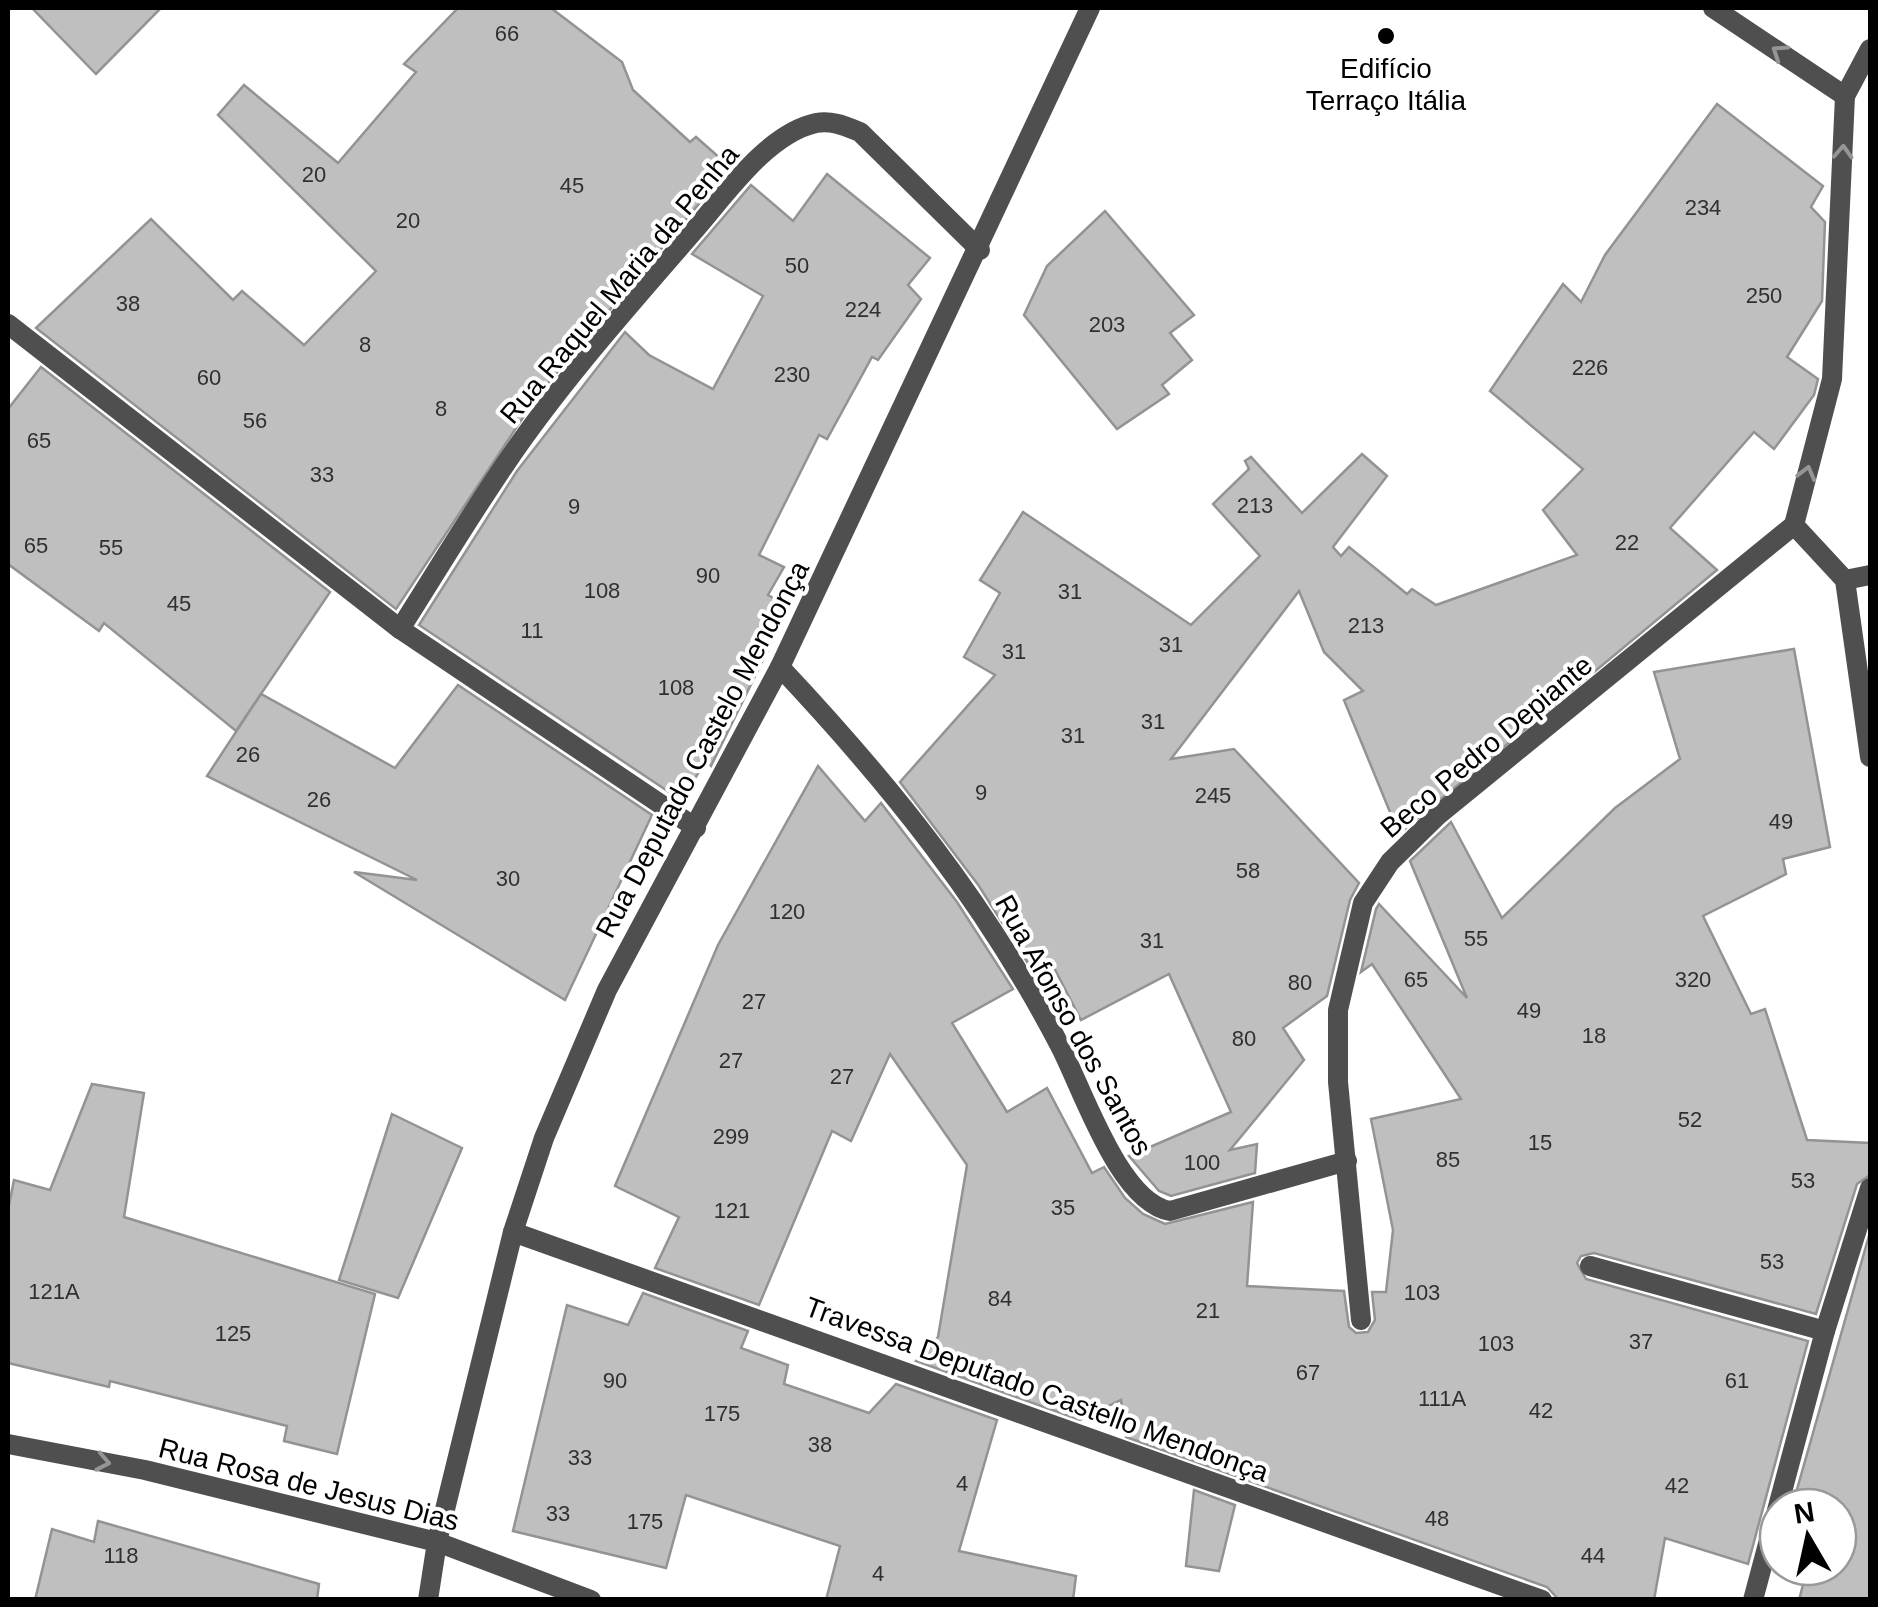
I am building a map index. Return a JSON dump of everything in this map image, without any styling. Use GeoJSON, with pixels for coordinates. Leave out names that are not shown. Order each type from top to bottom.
{"type":"FeatureCollection","features":[{"type":"Feature","properties":{"kind":"street","name":"Rua Deputado Castelo Mendonça"},"geometry":{"type":"LineString","coordinates":[[428,1600],[437,1542],[513,1232],[544,1138],[607,990],[780,668],[980,250],[1090,8]]}},
{"type":"Feature","properties":{"kind":"street"},"geometry":{"type":"LineString","coordinates":[[1714,8],[1846,96]]}},
{"type":"Feature","properties":{"kind":"street"},"geometry":{"type":"LineString","coordinates":[[1870,49],[1846,96],[1832,378],[1794,525],[1845,580],[1870,757]]}},
{"type":"Feature","properties":{"kind":"street","name":"Rua Raquel Maria da Penha"},"geometry":{"type":"LineString","coordinates":[[400,629],[507,460],[608,330],[726,196],[790,134],[816,124],[838,123],[860,132],[980,250]]}},
{"type":"Feature","properties":{"kind":"street"},"geometry":{"type":"LineString","coordinates":[[8,324],[400,629],[696,828]]}},
{"type":"Feature","properties":{"kind":"street","name":"Beco Pedro Depiante"},"geometry":{"type":"LineString","coordinates":[[1361,1320],[1338,1082],[1338,1010],[1362,903],[1390,862],[1436,816],[1794,525]]}},
{"type":"Feature","properties":{"kind":"street"},"geometry":{"type":"LineString","coordinates":[[1845,580],[1870,575]]}},
{"type":"Feature","properties":{"kind":"street","name":"Rua Afonso dos Santos"},"geometry":{"type":"LineString","coordinates":[[780,668],[884,779],[983,914],[1059,1043],[1124,1176],[1154,1208],[1170,1211],[1192,1207],[1347,1161]]}},
{"type":"Feature","properties":{"kind":"street"},"geometry":{"type":"LineString","coordinates":[[1753,1600],[1825,1331],[1870,1188]]}},
{"type":"Feature","properties":{"kind":"street","name":"Travessa Deputado Castello Mendonça"},"geometry":{"type":"LineString","coordinates":[[513,1232],[1542,1600]]}},
{"type":"Feature","properties":{"kind":"street"},"geometry":{"type":"LineString","coordinates":[[1590,1266],[1825,1331]]}},
{"type":"Feature","properties":{"kind":"street","name":"Rua Rosa de Jesus Dias"},"geometry":{"type":"LineString","coordinates":[[8,1444],[145,1470],[437,1542],[590,1600]]}},
{"type":"Feature","properties":{"kind":"building"},"geometry":{"type":"Polygon","coordinates":[[[32,8],[161,8],[96,74],[32,8]]]}},
{"type":"Feature","properties":{"kind":"building"},"geometry":{"type":"Polygon","coordinates":[[[458,8],[551,8],[622,62],[633,90],[690,142],[696,137],[730,167],[538,395],[396,609],[36,328],[151,219],[233,300],[242,291],[304,345],[376,271],[218,115],[244,85],[338,163],[416,72],[404,64],[458,8]]]}},
{"type":"Feature","properties":{"kind":"building"},"geometry":{"type":"Polygon","coordinates":[[[1717,104],[1823,186],[1811,207],[1825,222],[1822,301],[1787,357],[1818,379],[1814,395],[1774,449],[1754,432],[1670,528],[1717,570],[1399,834],[1344,700],[1363,691],[1324,652],[1299,591],[1171,759],[1234,749],[1359,883],[1350,900],[1327,996],[1283,1028],[1304,1060],[1230,1150],[1257,1144],[1255,1173],[1171,1196],[1159,1191],[1129,1156],[1231,1112],[1169,974],[1081,1020],[1053,966],[1036,976],[979,886],[900,782],[995,675],[964,657],[1000,593],[980,580],[1023,512],[1191,625],[1260,556],[1213,504],[1249,469],[1245,461],[1251,457],[1302,513],[1362,454],[1387,476],[1333,547],[1341,556],[1349,547],[1407,594],[1412,589],[1436,605],[1577,555],[1543,510],[1583,469],[1490,391],[1563,284],[1581,302],[1605,255],[1717,104]]]}},
{"type":"Feature","properties":{"kind":"building"},"geometry":{"type":"Polygon","coordinates":[[[827,174],[930,258],[908,285],[921,299],[878,360],[872,357],[827,439],[819,435],[759,555],[784,567],[768,595],[789,607],[711,766],[706,761],[681,800],[419,625],[517,471],[625,332],[649,355],[713,389],[763,296],[692,254],[751,185],[793,221],[827,174]]]}},
{"type":"Feature","properties":{"kind":"building"},"geometry":{"type":"Polygon","coordinates":[[[1105,211],[1194,315],[1170,333],[1192,360],[1162,385],[1169,394],[1117,429],[1024,315],[1047,266],[1105,211]]]}},
{"type":"Feature","properties":{"kind":"building"},"geometry":{"type":"Polygon","coordinates":[[[41,367],[330,592],[236,731],[104,623],[99,631],[8,564],[8,409],[41,367]]]}},
{"type":"Feature","properties":{"kind":"building"},"geometry":{"type":"Polygon","coordinates":[[[1794,649],[1830,847],[1783,859],[1786,874],[1703,916],[1751,1014],[1765,1009],[1807,1140],[1870,1143],[1870,1175],[1857,1184],[1816,1314],[1594,1253],[1581,1256],[1577,1263],[1586,1279],[1808,1341],[1769,1487],[1758,1487],[1758,1527],[1748,1564],[1665,1538],[1654,1600],[1559,1600],[1547,1587],[1126,1437],[1121,1400],[1080,1420],[916,1361],[938,1337],[967,1165],[890,1054],[851,1141],[832,1131],[759,1305],[655,1268],[679,1217],[615,1186],[718,945],[818,766],[865,821],[881,803],[957,902],[1013,989],[952,1023],[1007,1112],[1047,1088],[1092,1173],[1104,1167],[1125,1198],[1143,1214],[1165,1224],[1253,1202],[1247,1286],[1344,1291],[1349,1327],[1356,1333],[1368,1332],[1375,1320],[1372,1292],[1386,1292],[1393,1230],[1371,1119],[1461,1099],[1372,964],[1361,972],[1376,909],[1379,904],[1467,998],[1410,861],[1451,822],[1502,918],[1615,808],[1680,759],[1654,672],[1794,649]]]}},
{"type":"Feature","properties":{"kind":"building"},"geometry":{"type":"Polygon","coordinates":[[[458,685],[652,815],[565,1000],[354,872],[417,880],[207,776],[261,694],[395,768],[458,685]]]}},
{"type":"Feature","properties":{"kind":"building"},"geometry":{"type":"Polygon","coordinates":[[[92,1084],[144,1093],[124,1217],[375,1294],[337,1454],[284,1441],[287,1426],[110,1381],[109,1387],[8,1363],[8,1210],[14,1180],[50,1190],[92,1084]]]}},
{"type":"Feature","properties":{"kind":"building"},"geometry":{"type":"Polygon","coordinates":[[[392,1114],[462,1148],[398,1298],[339,1280],[392,1114]]]}},
{"type":"Feature","properties":{"kind":"building"},"geometry":{"type":"Polygon","coordinates":[[[1870,1232],[1870,1600],[1799,1600],[1802,1587],[1858,1587],[1858,1487],[1798,1487],[1870,1232]]]}},
{"type":"Feature","properties":{"kind":"building"},"geometry":{"type":"Polygon","coordinates":[[[643,1293],[748,1331],[741,1348],[788,1365],[784,1384],[869,1413],[896,1384],[997,1420],[959,1551],[1076,1576],[1073,1600],[826,1600],[840,1546],[686,1495],[666,1568],[513,1531],[567,1305],[628,1325],[643,1293]]]}},
{"type":"Feature","properties":{"kind":"building"},"geometry":{"type":"Polygon","coordinates":[[[1194,1490],[1235,1505],[1219,1571],[1186,1566],[1194,1490]]]}},
{"type":"Feature","properties":{"kind":"building"},"geometry":{"type":"Polygon","coordinates":[[[98,1521],[319,1584],[317,1600],[35,1600],[52,1529],[94,1542],[98,1521]]]}},
{"type":"Feature","properties":{"kind":"place","name":"Edifício Terraço Itália"},"geometry":{"type":"Point","coordinates":[1386,36]}}]}
